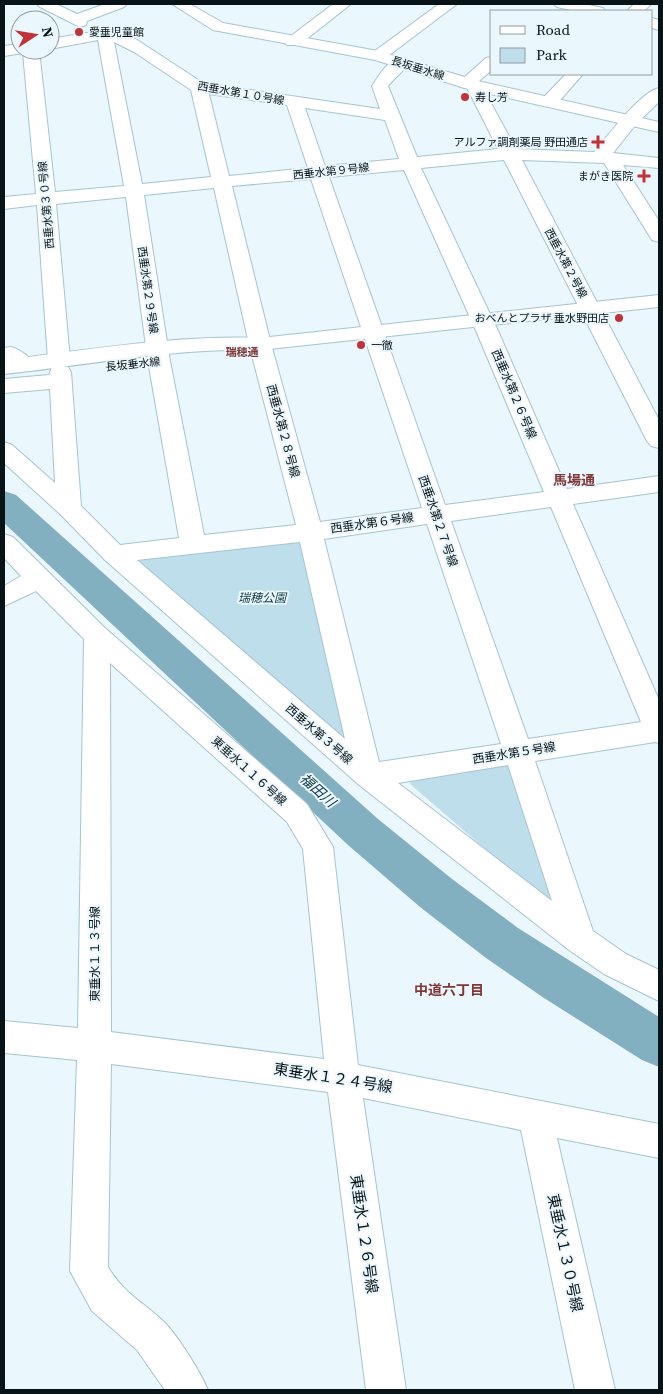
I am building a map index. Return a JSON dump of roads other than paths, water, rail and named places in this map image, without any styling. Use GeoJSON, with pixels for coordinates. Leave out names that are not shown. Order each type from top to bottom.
{"type":"FeatureCollection","features":[{"type":"Feature","properties":{"kind":"street"},"geometry":{"type":"LineString","coordinates":[[45,4],[78,21],[119,4]]}},
{"type":"Feature","properties":{"kind":"street","name":"長坂垂水線"},"geometry":{"type":"LineString","coordinates":[[180,4],[205,20],[219,26],[293,42],[342,48],[378,56],[470,84],[631,119],[659,127]]}},
{"type":"Feature","properties":{"kind":"street"},"geometry":{"type":"LineString","coordinates":[[293,42],[343,4]]}},
{"type":"Feature","properties":{"kind":"street"},"geometry":{"type":"LineString","coordinates":[[378,56],[449,4]]}},
{"type":"Feature","properties":{"kind":"street"},"geometry":{"type":"LineString","coordinates":[[561,4],[592,10]]}},
{"type":"Feature","properties":{"kind":"street"},"geometry":{"type":"LineString","coordinates":[[60,42],[105,35]]}},
{"type":"Feature","properties":{"kind":"street","name":"西垂水第１０号線"},"geometry":{"type":"LineString","coordinates":[[105,35],[135,45],[184,81],[199,87],[391,116]]}},
{"type":"Feature","properties":{"kind":"street","name":"西垂水第２９号線"},"geometry":{"type":"LineString","coordinates":[[105,35],[134,190],[158,355],[193,545]]}},
{"type":"Feature","properties":{"kind":"street","name":"西垂水第３０号線"},"geometry":{"type":"LineString","coordinates":[[32,60],[46,199],[69,508]]}},
{"type":"Feature","properties":{"kind":"street","name":"西垂水第２６号線"},"geometry":{"type":"LineString","coordinates":[[401,63],[389,73],[380,86],[391,116],[410,163],[482,320],[659,730]]}},
{"type":"Feature","properties":{"kind":"street"},"geometry":{"type":"LineString","coordinates":[[470,84],[490,64]]}},
{"type":"Feature","properties":{"kind":"street"},"geometry":{"type":"LineString","coordinates":[[549,102],[574,75]]}},
{"type":"Feature","properties":{"kind":"street","name":"西垂水第２号線"},"geometry":{"type":"LineString","coordinates":[[470,84],[659,441]]}},
{"type":"Feature","properties":{"kind":"street","name":"西垂水第２８号線"},"geometry":{"type":"LineString","coordinates":[[199,87],[260,344],[310,532],[368,776]]}},
{"type":"Feature","properties":{"kind":"street"},"geometry":{"type":"LineString","coordinates":[[659,93],[631,119],[605,158],[659,236]]}},
{"type":"Feature","properties":{"kind":"street","name":"西垂水第２７号線"},"geometry":{"type":"LineString","coordinates":[[294,102],[518,752],[580,940]]}},
{"type":"Feature","properties":{"kind":"street","name":"西垂水第９号線"},"geometry":{"type":"LineString","coordinates":[[4,203],[508,154],[605,158],[659,163]]}},
{"type":"Feature","properties":{"kind":"street","name":"長坂垂水線"},"geometry":{"type":"LineString","coordinates":[[4,377],[60,371],[158,355],[230,354],[260,344],[659,301]]}},
{"type":"Feature","properties":{"kind":"street"},"geometry":{"type":"LineString","coordinates":[[4,355],[12,354],[14,366]]}},
{"type":"Feature","properties":{"kind":"street","name":"長坂垂水線"},"geometry":{"type":"LineString","coordinates":[[14,366],[60,371]]}},
{"type":"Feature","properties":{"kind":"street"},"geometry":{"type":"LineString","coordinates":[[4,386],[60,371]]}},
{"type":"Feature","properties":{"kind":"street","name":"西垂水第３号線"},"geometry":{"type":"LineString","coordinates":[[4,450],[69,508],[114,554],[368,776],[580,940],[615,964],[659,986]]}},
{"type":"Feature","properties":{"kind":"street","name":"西垂水第６号線"},"geometry":{"type":"LineString","coordinates":[[114,554],[310,532],[659,484]]}},
{"type":"Feature","properties":{"kind":"street","name":"東垂水１１６号線"},"geometry":{"type":"LineString","coordinates":[[4,543],[97,636],[296,813],[318,847],[342,1078]]}},
{"type":"Feature","properties":{"kind":"street"},"geometry":{"type":"LineString","coordinates":[[4,597],[40,577]]}},
{"type":"Feature","properties":{"kind":"street","name":"東垂水１１３号線"},"geometry":{"type":"LineString","coordinates":[[97,636],[94,1046],[89,1271],[105,1298],[151,1336],[188,1390]]}},
{"type":"Feature","properties":{"kind":"street","name":"西垂水第５号線"},"geometry":{"type":"LineString","coordinates":[[368,776],[659,730]]}},
{"type":"Feature","properties":{"kind":"street","name":"東垂水１２４号線"},"geometry":{"type":"LineString","coordinates":[[4,1038],[94,1046],[342,1078],[659,1141]]}},
{"type":"Feature","properties":{"kind":"street","name":"東垂水１２６号線"},"geometry":{"type":"LineString","coordinates":[[342,1078],[386,1390]]}},
{"type":"Feature","properties":{"kind":"street","name":"東垂水１３０号線"},"geometry":{"type":"LineString","coordinates":[[535,1116],[595,1390]]}},
{"type":"Feature","properties":{"kind":"waterway","name":"福田川"},"geometry":{"type":"LineString","coordinates":[[4,503],[363,832],[436,893],[502,943],[561,983],[659,1044]]}},
{"type":"Feature","properties":{"kind":"place","name":"愛垂児童館"},"geometry":{"type":"Point","coordinates":[79,32]}},
{"type":"Feature","properties":{"kind":"place","name":"寿し芳"},"geometry":{"type":"Point","coordinates":[465,97]}},
{"type":"Feature","properties":{"kind":"place","name":"アルファ調剤薬局 野田通店"},"geometry":{"type":"Point","coordinates":[598,142]}},
{"type":"Feature","properties":{"kind":"place","name":"まがき医院"},"geometry":{"type":"Point","coordinates":[644,176]}},
{"type":"Feature","properties":{"kind":"place","name":"おべんとプラザ 垂水野田店"},"geometry":{"type":"Point","coordinates":[619,318]}},
{"type":"Feature","properties":{"kind":"place","name":"一徹"},"geometry":{"type":"Point","coordinates":[361,345]}},
{"type":"Feature","properties":{"kind":"district","name":"瑞穂通"},"geometry":{"type":"Point","coordinates":[242,352]}},
{"type":"Feature","properties":{"kind":"district","name":"馬場通"},"geometry":{"type":"Point","coordinates":[574,480]}},
{"type":"Feature","properties":{"kind":"district","name":"中道六丁目"},"geometry":{"type":"Point","coordinates":[449,990]}},
{"type":"Feature","properties":{"kind":"park label","name":"瑞穂公園"},"geometry":{"type":"Point","coordinates":[262,598]}}]}
